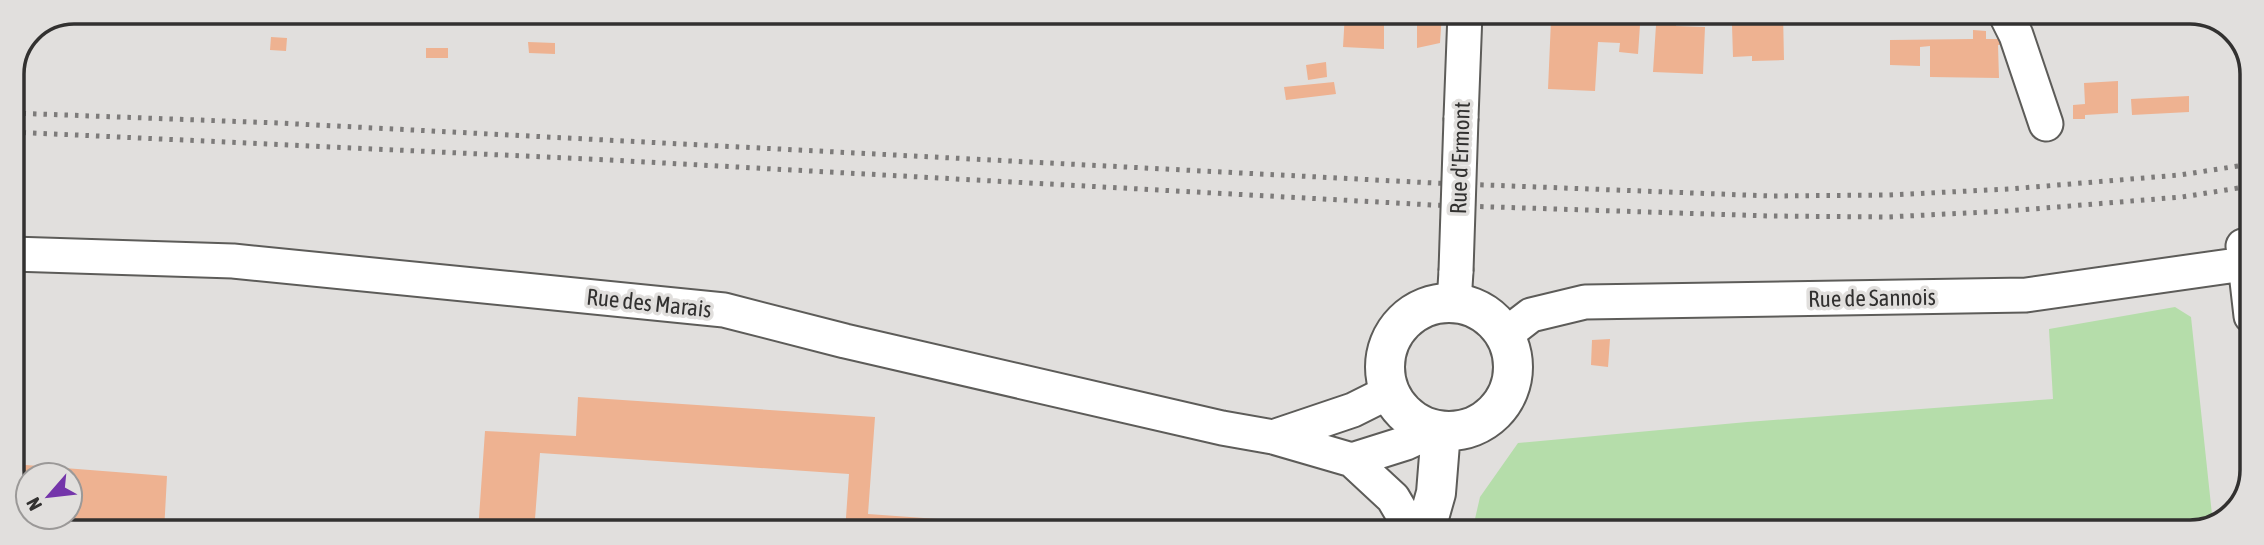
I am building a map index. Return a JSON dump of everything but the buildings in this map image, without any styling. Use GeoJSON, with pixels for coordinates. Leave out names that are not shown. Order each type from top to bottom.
{"type":"FeatureCollection","features":[{"type":"Feature","properties":{"kind":"street","name":"Rue d'Ermont"},"geometry":{"type":"LineString","coordinates":[[1455,287],[1465,24]]}},
{"type":"Feature","properties":{"kind":"street"},"geometry":{"type":"LineString","coordinates":[[2010,24],[2046,124]]}},
{"type":"Feature","properties":{"kind":"street","name":"Rue des Marais"},"geometry":{"type":"LineString","coordinates":[[24,254],[233,261],[724,310],[858,344],[1222,428],[1273,437],[1352,460],[1393,498],[1406,520]]}},
{"type":"Feature","properties":{"kind":"street","name":"Rue de Sannois"},"geometry":{"type":"LineString","coordinates":[[1505,335],[1531,315],[1585,302],[2026,295],[2239,259]]}},
{"type":"Feature","properties":{"kind":"street"},"geometry":{"type":"LineString","coordinates":[[1352,460],[1437,431],[1461,430],[1480,424],[1496,411],[1507,394],[1513,374],[1505,335],[1455,287],[1437,303],[1406,318],[1395,331],[1386,350],[1384,372],[1390,392],[1400,409],[1415,423],[1437,431]]}},
{"type":"Feature","properties":{"kind":"street","name":"Rue des Marais"},"geometry":{"type":"LineString","coordinates":[[1273,437],[1353,410],[1390,392]]}},
{"type":"Feature","properties":{"kind":"street"},"geometry":{"type":"LineString","coordinates":[[1429,520],[1436,493],[1437,431]]}},
{"type":"Feature","properties":{"kind":"green space"},"geometry":{"type":"Polygon","coordinates":[[[2175,307],[2191,317],[2212,515],[2200,520],[1475,520],[1480,497],[1518,443],[1747,422],[2053,399],[2049,329],[2175,307]]]}},
{"type":"Feature","properties":{"kind":"railway"},"geometry":{"type":"LineString","coordinates":[[24,113],[278,123],[1434,183],[1771,196],[1889,195],[2009,189],[2180,175],[2239,166]]}},
{"type":"Feature","properties":{"kind":"railway"},"geometry":{"type":"LineString","coordinates":[[24,133],[609,160],[1433,205],[1770,216],[1887,217],[2007,211],[2182,197],[2239,188]]}}]}
